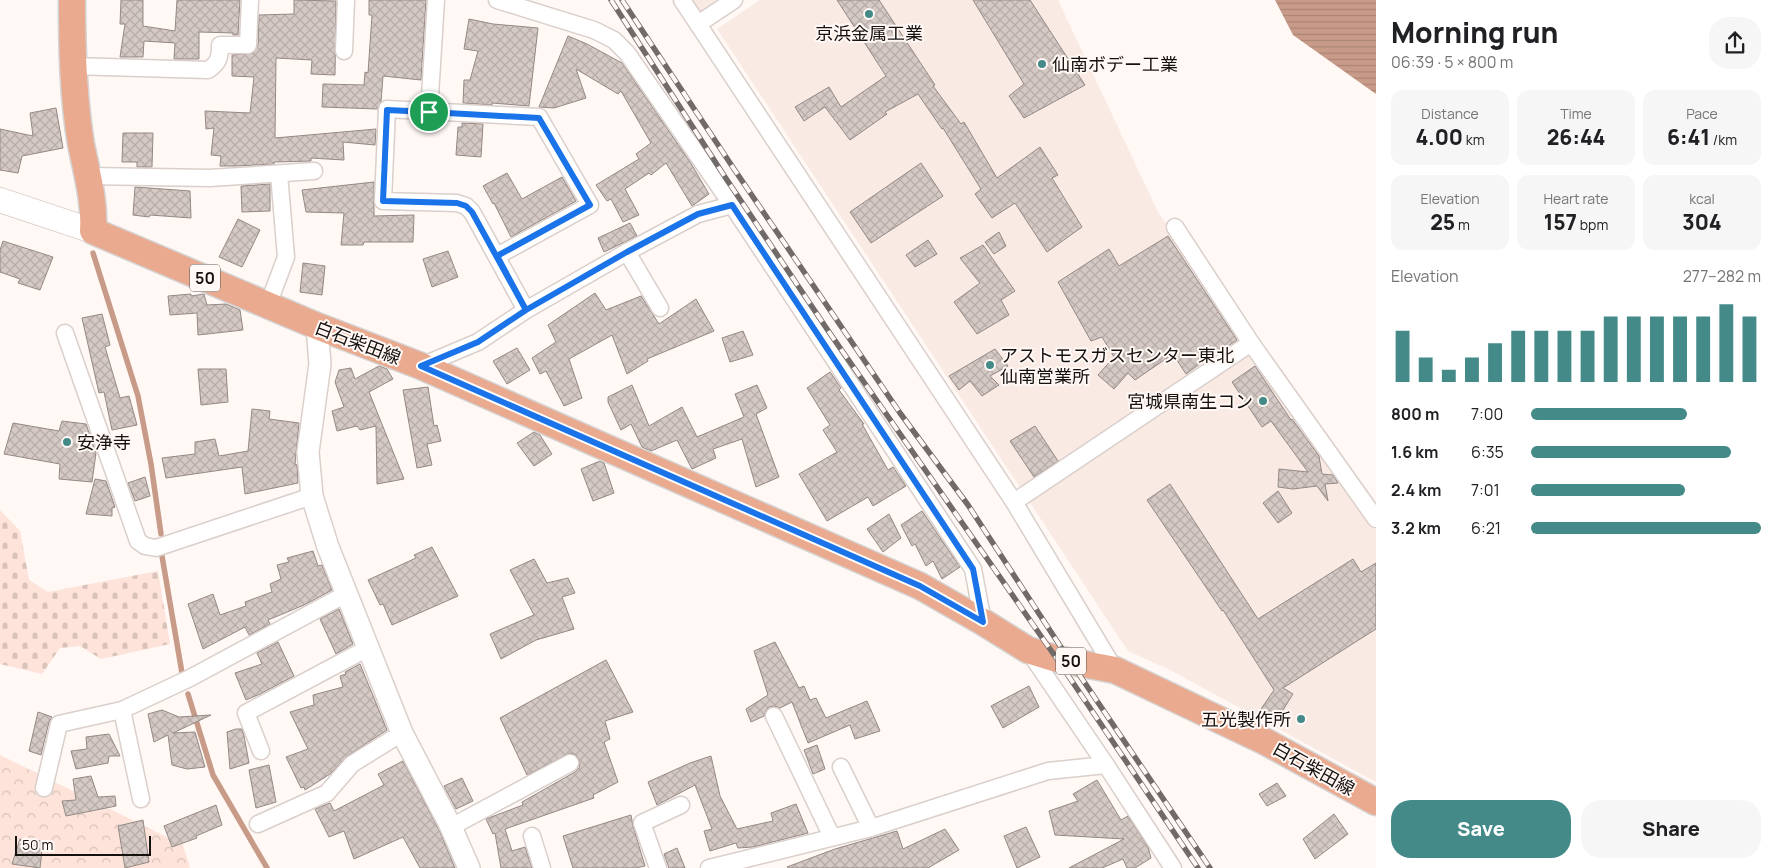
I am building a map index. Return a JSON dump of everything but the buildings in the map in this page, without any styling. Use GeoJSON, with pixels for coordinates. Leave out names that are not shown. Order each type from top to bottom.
{"type":"FeatureCollection","features":[{"type":"Feature","properties":{"kind":"main road"},"geometry":{"type":"LineString","coordinates":[[0,200],[93,231],[94,213],[89,176],[81,144],[72,66],[72,0]]}},
{"type":"Feature","properties":{"kind":"main road","name":"白石柴田線"},"geometry":{"type":"LineString","coordinates":[[93,231],[317,326],[421,366],[920,586],[1028,650],[1057,659],[1115,670],[1266,742],[1376,802]]}},
{"type":"Feature","properties":{"kind":"street"},"geometry":{"type":"LineString","coordinates":[[72,66],[208,70],[216,65],[220,58],[220,45],[248,45],[250,0]]}},
{"type":"Feature","properties":{"kind":"street"},"geometry":{"type":"LineString","coordinates":[[344,51],[346,0]]}},
{"type":"Feature","properties":{"kind":"street"},"geometry":{"type":"LineString","coordinates":[[429,112],[436,0]]}},
{"type":"Feature","properties":{"kind":"street"},"geometry":{"type":"LineString","coordinates":[[496,0],[594,30],[614,40],[627,53],[732,205],[973,569],[983,622]]}},
{"type":"Feature","properties":{"kind":"street"},"geometry":{"type":"LineString","coordinates":[[682,0],[1014,502],[1115,670]]}},
{"type":"Feature","properties":{"kind":"street"},"geometry":{"type":"LineString","coordinates":[[698,24],[734,0]]}},
{"type":"Feature","properties":{"kind":"street"},"geometry":{"type":"LineString","coordinates":[[497,256],[590,205],[539,118],[387,110],[383,201],[457,203],[466,206],[472,212],[526,310]]}},
{"type":"Feature","properties":{"kind":"street"},"geometry":{"type":"LineString","coordinates":[[89,176],[210,178],[314,171]]}},
{"type":"Feature","properties":{"kind":"street"},"geometry":{"type":"LineString","coordinates":[[268,305],[286,257],[279,174]]}},
{"type":"Feature","properties":{"kind":"street"},"geometry":{"type":"LineString","coordinates":[[421,366],[478,342],[526,310],[698,214],[732,205]]}},
{"type":"Feature","properties":{"kind":"street"},"geometry":{"type":"LineString","coordinates":[[1175,227],[1251,343],[1376,519]]}},
{"type":"Feature","properties":{"kind":"street"},"geometry":{"type":"LineString","coordinates":[[627,252],[660,308]]}},
{"type":"Feature","properties":{"kind":"street"},"geometry":{"type":"LineString","coordinates":[[317,326],[320,364],[308,452],[312,496],[328,547],[402,733],[451,827],[469,868]]}},
{"type":"Feature","properties":{"kind":"street"},"geometry":{"type":"LineString","coordinates":[[65,333],[138,541],[145,546],[156,548],[312,496]]}},
{"type":"Feature","properties":{"kind":"street"},"geometry":{"type":"LineString","coordinates":[[1014,502],[1251,343]]}},
{"type":"Feature","properties":{"kind":"street"},"geometry":{"type":"LineString","coordinates":[[44,788],[59,724],[122,710],[190,678],[346,594]]}},
{"type":"Feature","properties":{"kind":"street"},"geometry":{"type":"LineString","coordinates":[[261,751],[246,713],[368,648]]}},
{"type":"Feature","properties":{"kind":"street"},"geometry":{"type":"LineString","coordinates":[[1028,650],[1173,868]]}},
{"type":"Feature","properties":{"kind":"street"},"geometry":{"type":"LineString","coordinates":[[122,710],[141,799]]}},
{"type":"Feature","properties":{"kind":"street"},"geometry":{"type":"LineString","coordinates":[[774,716],[832,837]]}},
{"type":"Feature","properties":{"kind":"street"},"geometry":{"type":"LineString","coordinates":[[258,824],[327,793],[352,764],[402,733]]}},
{"type":"Feature","properties":{"kind":"street"},"geometry":{"type":"LineString","coordinates":[[451,827],[570,763]]}},
{"type":"Feature","properties":{"kind":"street"},"geometry":{"type":"LineString","coordinates":[[708,868],[728,866],[870,828],[1048,770],[1106,765]]}},
{"type":"Feature","properties":{"kind":"street"},"geometry":{"type":"LineString","coordinates":[[841,768],[870,828]]}},
{"type":"Feature","properties":{"kind":"street"},"geometry":{"type":"LineString","coordinates":[[658,868],[642,823],[681,805]]}},
{"type":"Feature","properties":{"kind":"street"},"geometry":{"type":"LineString","coordinates":[[532,836],[542,868]]}},
{"type":"Feature","properties":{"kind":"shaded area"},"geometry":{"type":"Polygon","coordinates":[[[691,0],[722,0],[700,14],[691,0]]]}},
{"type":"Feature","properties":{"kind":"shaded area"},"geometry":{"type":"Polygon","coordinates":[[[760,0],[1058,0],[1158,212],[1376,531],[1376,782],[1170,670],[1128,651],[717,29],[760,0]]]}},
{"type":"Feature","properties":{"kind":"shaded area"},"geometry":{"type":"Polygon","coordinates":[[[1275,0],[1376,0],[1376,94],[1293,35],[1275,0]]]}},
{"type":"Feature","properties":{"kind":"green space"},"geometry":{"type":"Polygon","coordinates":[[[0,510],[20,531],[29,580],[48,592],[158,571],[170,644],[101,659],[80,646],[60,648],[42,674],[0,664],[0,510]]]}},
{"type":"Feature","properties":{"kind":"green space"},"geometry":{"type":"Polygon","coordinates":[[[0,755],[183,845],[190,868],[0,868],[0,755]]]}},
{"type":"Feature","properties":{"kind":"waterway"},"geometry":{"type":"LineString","coordinates":[[93,253],[138,396],[151,464],[161,534]]}},
{"type":"Feature","properties":{"kind":"waterway"},"geometry":{"type":"LineString","coordinates":[[162,556],[182,673]]}},
{"type":"Feature","properties":{"kind":"waterway"},"geometry":{"type":"LineString","coordinates":[[188,694],[213,775],[267,868]]}},
{"type":"Feature","properties":{"kind":"railway"},"geometry":{"type":"LineString","coordinates":[[611,0],[725,177],[829,332],[1057,659],[1198,868]]}},
{"type":"Feature","properties":{"kind":"railway"},"geometry":{"type":"LineString","coordinates":[[622,0],[900,413],[968,505],[1070,661],[1210,868]]}},
{"type":"Feature","properties":{"kind":"place","name":"京浜金属工業"},"geometry":{"type":"Point","coordinates":[869,14]}},
{"type":"Feature","properties":{"kind":"place","name":"仙南ボデー工業"},"geometry":{"type":"Point","coordinates":[1042,64]}},
{"type":"Feature","properties":{"kind":"place","name":"アストモスガスセンター東北 仙南営業所"},"geometry":{"type":"Point","coordinates":[990,365]}},
{"type":"Feature","properties":{"kind":"place","name":"宮城県南生コン"},"geometry":{"type":"Point","coordinates":[1263,401]}},
{"type":"Feature","properties":{"kind":"place","name":"安浄寺"},"geometry":{"type":"Point","coordinates":[67,442]}},
{"type":"Feature","properties":{"kind":"place","name":"五光製作所"},"geometry":{"type":"Point","coordinates":[1301,719]}},
{"type":"Feature","properties":{"kind":"route"},"geometry":{"type":"LineString","coordinates":[[429,112],[387,110],[383,201],[457,203],[466,206],[472,212],[526,310],[478,342],[421,366],[920,586],[983,622],[973,569],[732,205],[698,214],[526,310],[497,256],[590,205],[539,118],[429,112]]}}]}
